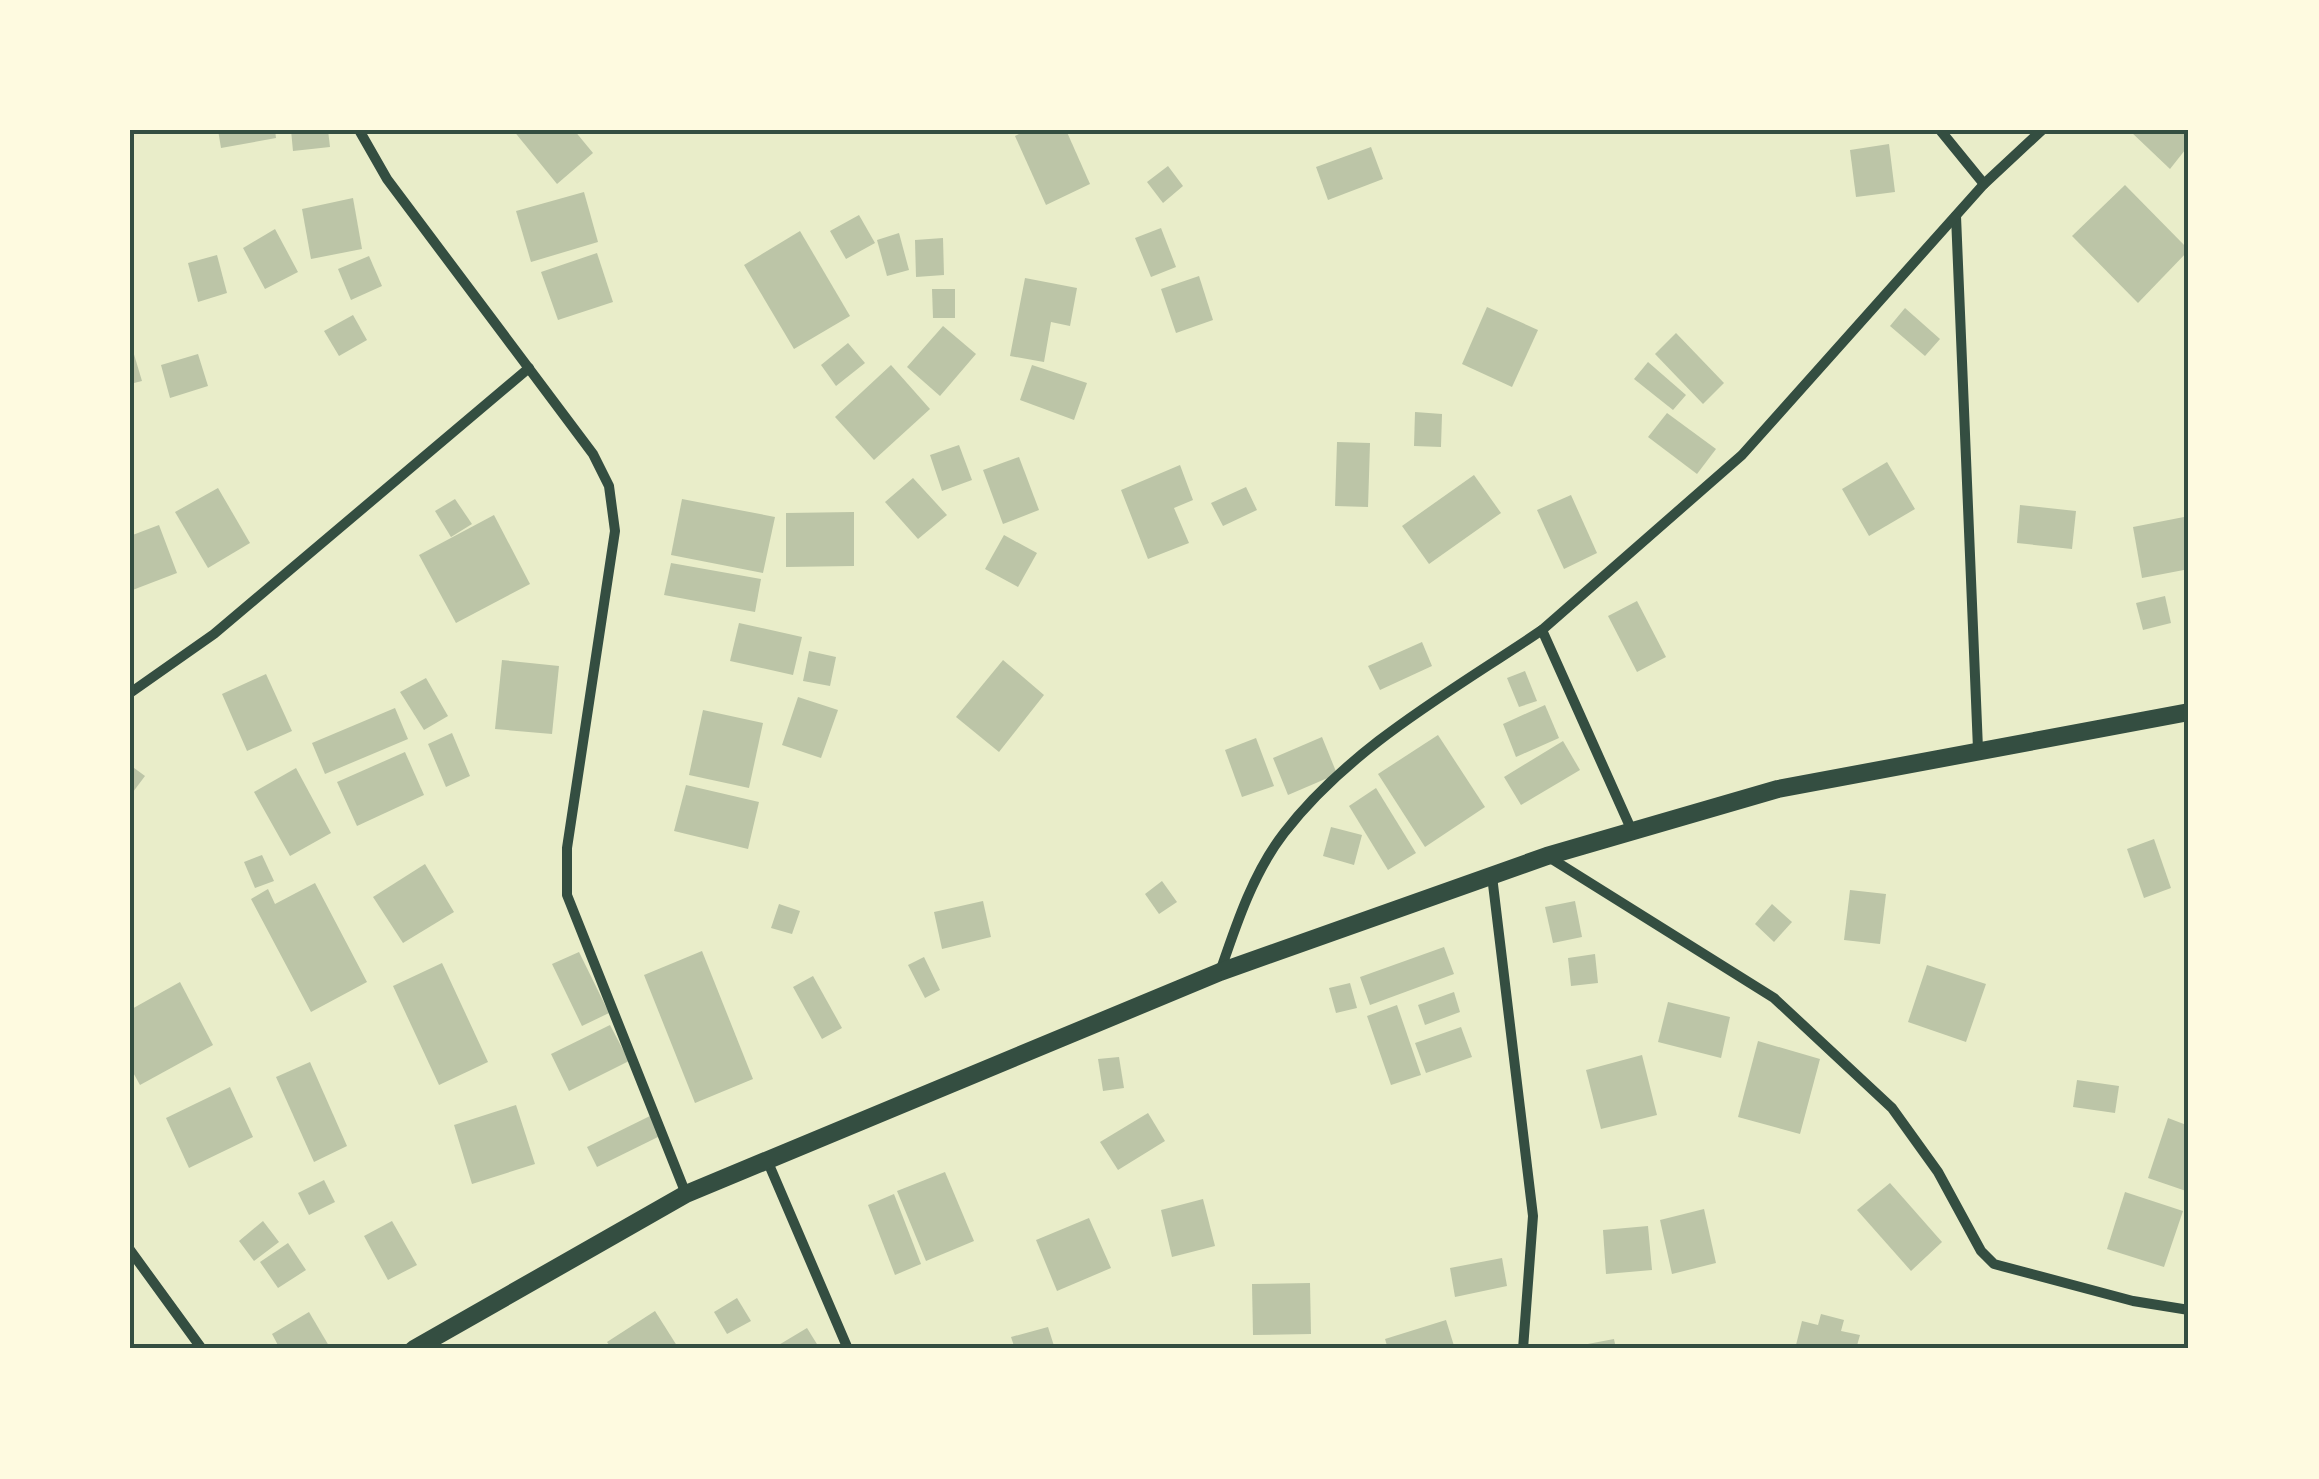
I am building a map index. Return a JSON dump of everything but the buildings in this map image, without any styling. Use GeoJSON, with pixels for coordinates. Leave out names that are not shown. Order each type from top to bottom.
{"type":"FeatureCollection","features":[{"type":"Feature","properties":{"kind":"street"},"geometry":{"type":"LineString","coordinates":[[360,130],[386,179],[593,454],[609,486],[615,531],[567,848],[567,895],[686,1194]]}},
{"type":"Feature","properties":{"kind":"street"},"geometry":{"type":"LineString","coordinates":[[1940,130],[1984,184]]}},
{"type":"Feature","properties":{"kind":"street"},"geometry":{"type":"LineString","coordinates":[[1220,972],[1243,905],[1283,834],[1360,754],[1542,630],[1742,455],[1984,184],[2042,130]]}},
{"type":"Feature","properties":{"kind":"street"},"geometry":{"type":"LineString","coordinates":[[1956,215],[1978,749]]}},
{"type":"Feature","properties":{"kind":"street"},"geometry":{"type":"LineString","coordinates":[[130,693],[214,634],[530,368]]}},
{"type":"Feature","properties":{"kind":"street"},"geometry":{"type":"LineString","coordinates":[[1542,630],[1632,831]]}},
{"type":"Feature","properties":{"kind":"street"},"geometry":{"type":"LineString","coordinates":[[414,1349],[686,1194],[1220,972],[1547,856],[1778,790],[2189,712]]}},
{"type":"Feature","properties":{"kind":"street"},"geometry":{"type":"LineString","coordinates":[[1547,856],[1774,998],[1892,1108],[1994,1264],[2133,1302],[2189,1310]]}},
{"type":"Feature","properties":{"kind":"street"},"geometry":{"type":"LineString","coordinates":[[1492,876],[1533,1216],[1522,1349]]}},
{"type":"Feature","properties":{"kind":"street"},"geometry":{"type":"LineString","coordinates":[[767,1160],[848,1349]]}},
{"type":"Feature","properties":{"kind":"street"},"geometry":{"type":"LineString","coordinates":[[130,1250],[202,1349]]}}]}
